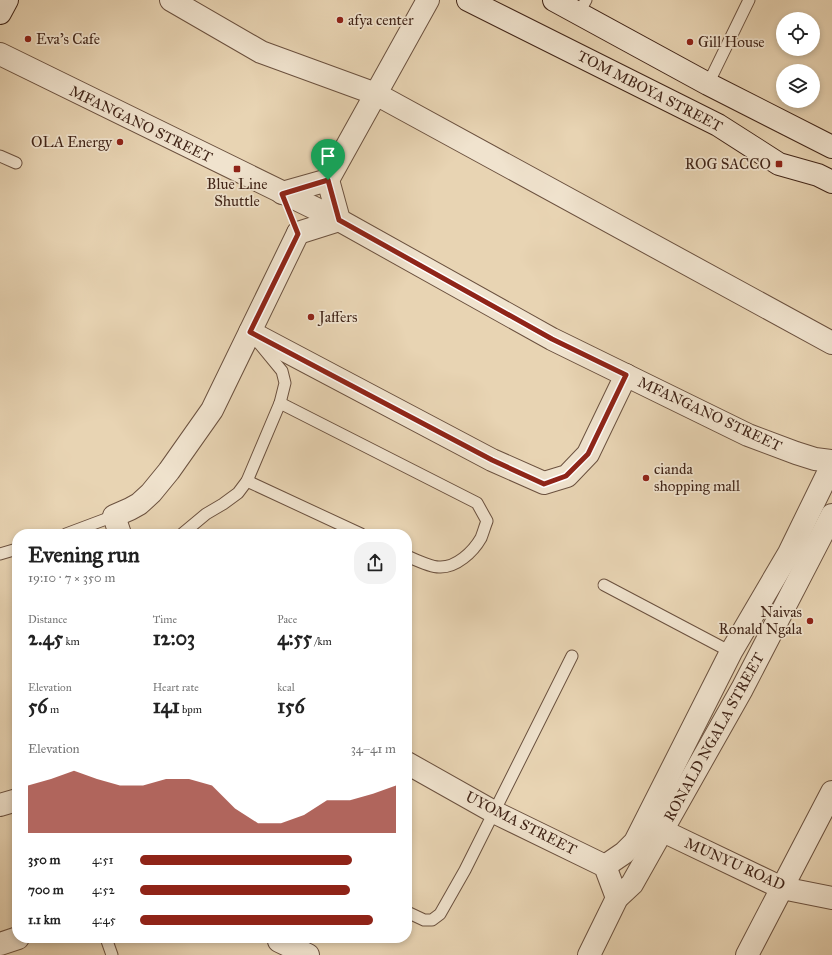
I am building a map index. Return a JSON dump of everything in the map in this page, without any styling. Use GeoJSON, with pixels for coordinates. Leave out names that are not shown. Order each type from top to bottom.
{"type":"FeatureCollection","features":[{"type":"Feature","properties":{"kind":"street"},"geometry":{"type":"LineString","coordinates":[[0,13],[7,0]]}},
{"type":"Feature","properties":{"kind":"street"},"geometry":{"type":"LineString","coordinates":[[171,0],[261,52],[376,94],[832,343]]}},
{"type":"Feature","properties":{"kind":"street"},"geometry":{"type":"LineString","coordinates":[[298,234],[282,194],[328,180],[428,0]]}},
{"type":"Feature","properties":{"kind":"street","name":"TOM MBOYA STREET"},"geometry":{"type":"LineString","coordinates":[[468,0],[718,125],[779,164],[818,175],[832,182]]}},
{"type":"Feature","properties":{"kind":"street"},"geometry":{"type":"LineString","coordinates":[[554,0],[582,7],[708,84],[832,147]]}},
{"type":"Feature","properties":{"kind":"street","name":"MFANGANO STREET"},"geometry":{"type":"LineString","coordinates":[[0,54],[282,194],[339,220],[552,339],[748,435],[815,459],[832,461]]}},
{"type":"Feature","properties":{"kind":"street"},"geometry":{"type":"LineString","coordinates":[[117,525],[130,509],[139,504],[151,493],[169,471],[212,410],[298,234],[339,220],[328,180]]}},
{"type":"Feature","properties":{"kind":"street"},"geometry":{"type":"LineString","coordinates":[[250,332],[492,460],[544,484],[566,476],[588,454],[626,375]]}},
{"type":"Feature","properties":{"kind":"street","name":"RONALD NGALA STREET"},"geometry":{"type":"LineString","coordinates":[[605,866],[624,854],[635,842],[731,652],[789,553],[832,465]]}},
{"type":"Feature","properties":{"kind":"street","name":"RONALD NGALA STREET"},"geometry":{"type":"LineString","coordinates":[[589,955],[617,898],[632,884],[742,689],[832,515]]}},
{"type":"Feature","properties":{"kind":"street","name":"UYOMA STREET"},"geometry":{"type":"LineString","coordinates":[[412,766],[494,812],[605,866]]}},
{"type":"Feature","properties":{"kind":"street"},"geometry":{"type":"LineString","coordinates":[[747,955],[832,792]]}},
{"type":"Feature","properties":{"kind":"street"},"geometry":{"type":"LineString","coordinates":[[0,805],[12,801]]}},
{"type":"Feature","properties":{"kind":"street","name":"MUNYU ROAD"},"geometry":{"type":"LineString","coordinates":[[663,831],[782,888],[832,898]]}},
{"type":"Feature","properties":{"kind":"street"},"geometry":{"type":"LineString","coordinates":[[605,866],[617,898]]}},
{"type":"Feature","properties":{"kind":"street"},"geometry":{"type":"LineString","coordinates":[[0,944],[12,940]]}},
{"type":"Feature","properties":{"kind":"street"},"geometry":{"type":"LineString","coordinates":[[276,945],[308,955]]}},
{"type":"Feature","properties":{"kind":"lane"},"geometry":{"type":"LineString","coordinates":[[708,84],[749,0]]}},
{"type":"Feature","properties":{"kind":"lane"},"geometry":{"type":"LineString","coordinates":[[0,156],[16,163]]}},
{"type":"Feature","properties":{"kind":"lane"},"geometry":{"type":"LineString","coordinates":[[188,529],[206,514],[238,493],[247,481],[280,403],[284,383],[282,371],[250,332]]}},
{"type":"Feature","properties":{"kind":"lane"},"geometry":{"type":"LineString","coordinates":[[280,403],[477,503],[487,521],[480,539],[468,554],[456,564],[439,568],[412,558]]}},
{"type":"Feature","properties":{"kind":"lane"},"geometry":{"type":"LineString","coordinates":[[247,481],[350,529]]}},
{"type":"Feature","properties":{"kind":"lane"},"geometry":{"type":"LineString","coordinates":[[94,529],[117,525]]}},
{"type":"Feature","properties":{"kind":"lane"},"geometry":{"type":"LineString","coordinates":[[0,554],[12,550]]}},
{"type":"Feature","properties":{"kind":"lane"},"geometry":{"type":"LineString","coordinates":[[604,585],[731,652]]}},
{"type":"Feature","properties":{"kind":"lane"},"geometry":{"type":"LineString","coordinates":[[412,914],[424,920],[432,920],[440,914],[465,870],[572,656]]}},
{"type":"Feature","properties":{"kind":"lane"},"geometry":{"type":"LineString","coordinates":[[108,943],[112,955]]}},
{"type":"Feature","properties":{"kind":"place","name":"afya center"},"geometry":{"type":"Point","coordinates":[340,20]}},
{"type":"Feature","properties":{"kind":"place","name":"Eva’s Cafe"},"geometry":{"type":"Point","coordinates":[28,39]}},
{"type":"Feature","properties":{"kind":"place","name":"Gill House"},"geometry":{"type":"Point","coordinates":[690,42]}},
{"type":"Feature","properties":{"kind":"place","name":"OLA Energy"},"geometry":{"type":"Point","coordinates":[120,142]}},
{"type":"Feature","properties":{"kind":"place","name":"ROG SACCO"},"geometry":{"type":"Point","coordinates":[779,164]}},
{"type":"Feature","properties":{"kind":"place","name":"Blue Line Shuttle"},"geometry":{"type":"Point","coordinates":[237,169]}},
{"type":"Feature","properties":{"kind":"place","name":"Jaffers"},"geometry":{"type":"Point","coordinates":[311,317]}},
{"type":"Feature","properties":{"kind":"place","name":"cianda shopping mall"},"geometry":{"type":"Point","coordinates":[646,478]}},
{"type":"Feature","properties":{"kind":"place","name":"Naivas Ronald Ngala"},"geometry":{"type":"Point","coordinates":[810,621]}},
{"type":"Feature","properties":{"kind":"route"},"geometry":{"type":"LineString","coordinates":[[328,180],[339,220],[552,339],[626,375],[588,454],[566,476],[544,484],[492,460],[250,332],[298,234],[282,194],[328,180]]}}]}
